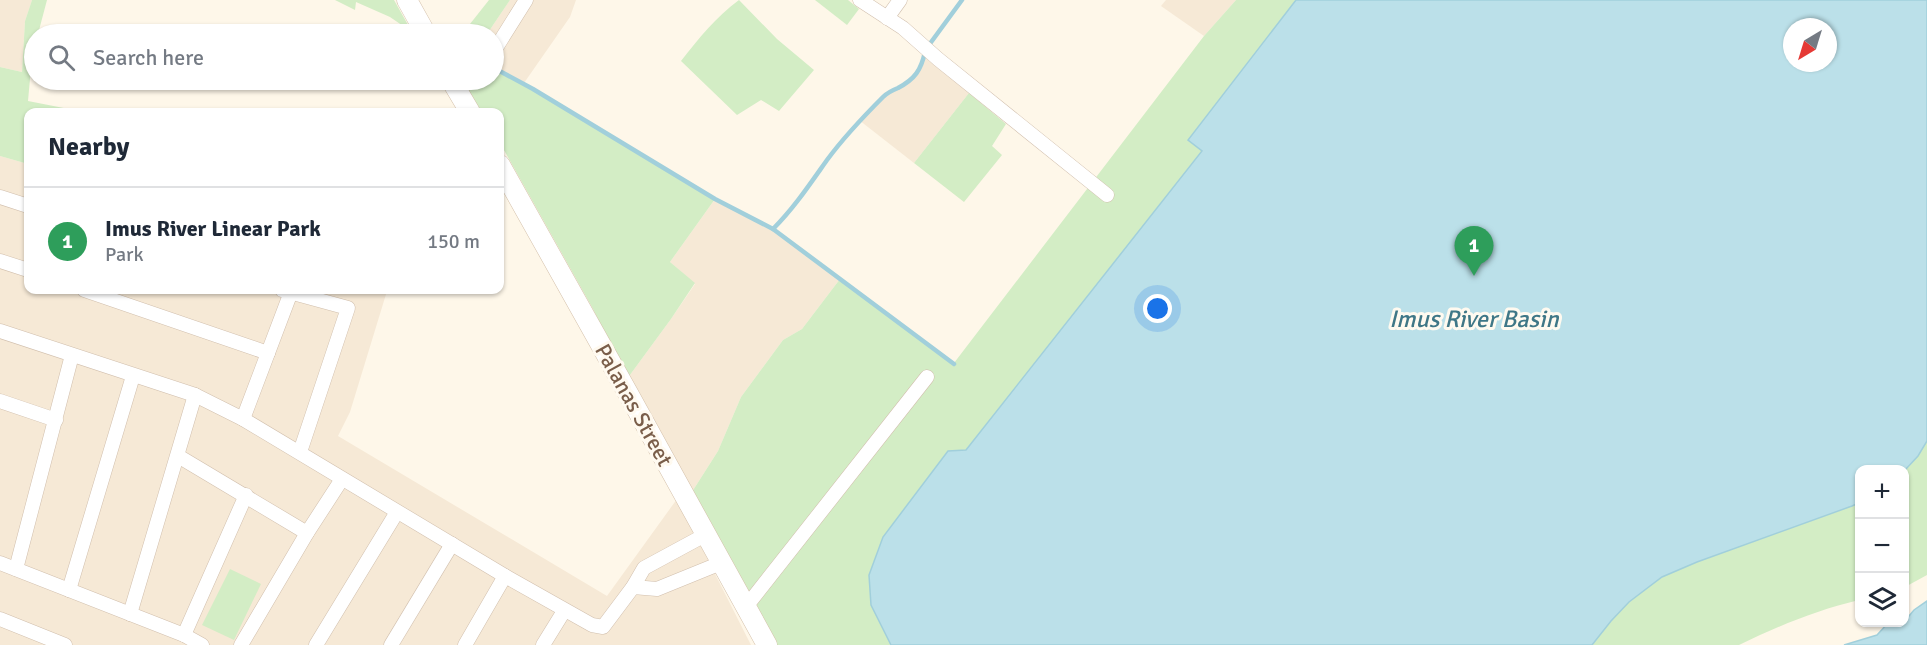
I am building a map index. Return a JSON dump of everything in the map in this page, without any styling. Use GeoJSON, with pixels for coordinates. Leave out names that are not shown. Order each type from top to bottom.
{"type":"FeatureCollection","features":[{"type":"Feature","properties":{"kind":"main road"},"geometry":{"type":"LineString","coordinates":[[407,0],[420,24]]}},
{"type":"Feature","properties":{"kind":"main road"},"geometry":{"type":"LineString","coordinates":[[462,90],[468,108]]}},
{"type":"Feature","properties":{"kind":"main road","name":"Palanas Street"},"geometry":{"type":"LineString","coordinates":[[504,172],[767,645]]}},
{"type":"Feature","properties":{"kind":"street"},"geometry":{"type":"LineString","coordinates":[[504,35],[526,0]]}},
{"type":"Feature","properties":{"kind":"street"},"geometry":{"type":"LineString","coordinates":[[860,0],[903,28],[938,59],[1107,195]]}},
{"type":"Feature","properties":{"kind":"street"},"geometry":{"type":"LineString","coordinates":[[887,18],[900,0]]}},
{"type":"Feature","properties":{"kind":"street"},"geometry":{"type":"LineString","coordinates":[[0,197],[24,205]]}},
{"type":"Feature","properties":{"kind":"street"},"geometry":{"type":"LineString","coordinates":[[0,261],[24,269]]}},
{"type":"Feature","properties":{"kind":"street"},"geometry":{"type":"LineString","coordinates":[[96,294],[268,352]]}},
{"type":"Feature","properties":{"kind":"street"},"geometry":{"type":"LineString","coordinates":[[243,418],[268,352],[286,294]]}},
{"type":"Feature","properties":{"kind":"street"},"geometry":{"type":"LineString","coordinates":[[298,294],[348,308],[300,453]]}},
{"type":"Feature","properties":{"kind":"street"},"geometry":{"type":"LineString","coordinates":[[0,331],[195,394],[243,418],[397,512],[564,611],[592,625],[603,627],[633,587],[644,568],[705,535]]}},
{"type":"Feature","properties":{"kind":"street"},"geometry":{"type":"LineString","coordinates":[[16,569],[72,355]]}},
{"type":"Feature","properties":{"kind":"street"},"geometry":{"type":"LineString","coordinates":[[69,590],[134,376]]}},
{"type":"Feature","properties":{"kind":"street"},"geometry":{"type":"LineString","coordinates":[[745,608],[927,377]]}},
{"type":"Feature","properties":{"kind":"street"},"geometry":{"type":"LineString","coordinates":[[130,614],[195,394]]}},
{"type":"Feature","properties":{"kind":"street"},"geometry":{"type":"LineString","coordinates":[[0,401],[56,420]]}},
{"type":"Feature","properties":{"kind":"street"},"geometry":{"type":"LineString","coordinates":[[178,456],[307,533]]}},
{"type":"Feature","properties":{"kind":"street"},"geometry":{"type":"LineString","coordinates":[[241,645],[307,533],[342,479]]}},
{"type":"Feature","properties":{"kind":"street"},"geometry":{"type":"LineString","coordinates":[[184,635],[246,495]]}},
{"type":"Feature","properties":{"kind":"street"},"geometry":{"type":"LineString","coordinates":[[316,645],[397,512]]}},
{"type":"Feature","properties":{"kind":"street"},"geometry":{"type":"LineString","coordinates":[[391,645],[452,544]]}},
{"type":"Feature","properties":{"kind":"street"},"geometry":{"type":"LineString","coordinates":[[0,563],[184,635],[202,645]]}},
{"type":"Feature","properties":{"kind":"street"},"geometry":{"type":"LineString","coordinates":[[633,587],[657,589],[721,563]]}},
{"type":"Feature","properties":{"kind":"street"},"geometry":{"type":"LineString","coordinates":[[465,645],[505,576]]}},
{"type":"Feature","properties":{"kind":"street"},"geometry":{"type":"LineString","coordinates":[[543,645],[564,611]]}},
{"type":"Feature","properties":{"kind":"street"},"geometry":{"type":"LineString","coordinates":[[0,619],[65,645]]}},
{"type":"Feature","properties":{"kind":"shaded area"},"geometry":{"type":"Polygon","coordinates":[[[0,0],[32,0],[24,24],[22,72],[0,67],[0,0]]]}},
{"type":"Feature","properties":{"kind":"shaded area"},"geometry":{"type":"Polygon","coordinates":[[[510,0],[576,0],[570,17],[524,83],[504,72],[504,24],[494,24],[510,0]]]}},
{"type":"Feature","properties":{"kind":"shaded area"},"geometry":{"type":"Polygon","coordinates":[[[1166,0],[1236,0],[1204,36],[1161,6],[1166,0]]]}},
{"type":"Feature","properties":{"kind":"shaded area"},"geometry":{"type":"Polygon","coordinates":[[[924,57],[969,93],[914,163],[859,120],[867,115],[885,95],[905,84],[922,67],[924,57]]]}},
{"type":"Feature","properties":{"kind":"shaded area"},"geometry":{"type":"Polygon","coordinates":[[[0,156],[24,163],[24,294],[386,294],[350,412],[338,436],[607,596],[677,499],[751,645],[0,645],[0,156]]]}},
{"type":"Feature","properties":{"kind":"shaded area"},"geometry":{"type":"Polygon","coordinates":[[[715,199],[773,229],[840,279],[802,329],[783,340],[741,397],[718,451],[690,495],[627,379],[695,284],[670,262],[715,199]]]}},
{"type":"Feature","properties":{"kind":"green space"},"geometry":{"type":"Polygon","coordinates":[[[32,0],[47,0],[41,24],[25,24],[32,0]]]}},
{"type":"Feature","properties":{"kind":"green space"},"geometry":{"type":"Polygon","coordinates":[[[335,0],[394,0],[408,24],[400,24],[356,2],[355,10],[335,0]]]}},
{"type":"Feature","properties":{"kind":"green space"},"geometry":{"type":"Polygon","coordinates":[[[489,0],[510,0],[494,24],[470,24],[489,0]]]}},
{"type":"Feature","properties":{"kind":"green space"},"geometry":{"type":"Polygon","coordinates":[[[739,0],[777,39],[814,70],[779,111],[761,100],[737,115],[681,61],[715,21],[739,0]]]}},
{"type":"Feature","properties":{"kind":"green space"},"geometry":{"type":"Polygon","coordinates":[[[815,0],[848,0],[859,9],[847,25],[815,0]]]}},
{"type":"Feature","properties":{"kind":"green space","name":"Imus River Basin"},"geometry":{"type":"Polygon","coordinates":[[[1236,0],[1927,0],[1927,575],[1909,585],[1909,465],[1855,465],[1855,601],[1798,619],[1739,645],[777,645],[690,495],[718,451],[741,397],[783,340],[802,329],[840,279],[954,363],[1204,36],[1236,0]]]}},
{"type":"Feature","properties":{"kind":"green space"},"geometry":{"type":"Polygon","coordinates":[[[24,38],[24,90],[29,90],[28,101],[64,108],[24,108],[24,163],[0,156],[0,67],[22,72],[24,38]]]}},
{"type":"Feature","properties":{"kind":"green space"},"geometry":{"type":"Polygon","coordinates":[[[504,73],[715,199],[670,262],[695,283],[627,379],[593,309],[504,150],[504,108],[479,108],[468,90],[504,90],[504,73]]]}},
{"type":"Feature","properties":{"kind":"green space"},"geometry":{"type":"Polygon","coordinates":[[[969,93],[1006,124],[992,146],[1002,155],[964,202],[914,163],[969,93]]]}},
{"type":"Feature","properties":{"kind":"green space"},"geometry":{"type":"Polygon","coordinates":[[[230,569],[261,584],[234,640],[202,625],[230,569]]]}},
{"type":"Feature","properties":{"kind":"water","name":"Imus River Basin"},"geometry":{"type":"Polygon","coordinates":[[[1296,0],[1927,0],[1927,441],[1909,466],[1855,465],[1855,504],[1662,577],[1629,602],[1592,645],[891,645],[871,605],[869,575],[883,537],[948,451],[966,450],[1202,151],[1188,140],[1296,0]]]}},
{"type":"Feature","properties":{"kind":"water"},"geometry":{"type":"Polygon","coordinates":[[[1927,601],[1927,645],[1844,645],[1877,635],[1884,627],[1909,627],[1909,616],[1927,601]]]}},
{"type":"Feature","properties":{"kind":"waterway"},"geometry":{"type":"LineString","coordinates":[[929,45],[962,0]]}},
{"type":"Feature","properties":{"kind":"waterway"},"geometry":{"type":"LineString","coordinates":[[773,229],[795,204],[847,135],[885,96],[913,77],[919,69],[925,52]]}},
{"type":"Feature","properties":{"kind":"waterway"},"geometry":{"type":"LineString","coordinates":[[504,73],[715,199],[773,229],[954,364]]}},
{"type":"Feature","properties":{"kind":"place","name":"Imus River Linear Park"},"geometry":{"type":"Point","coordinates":[1474,276]}}]}
